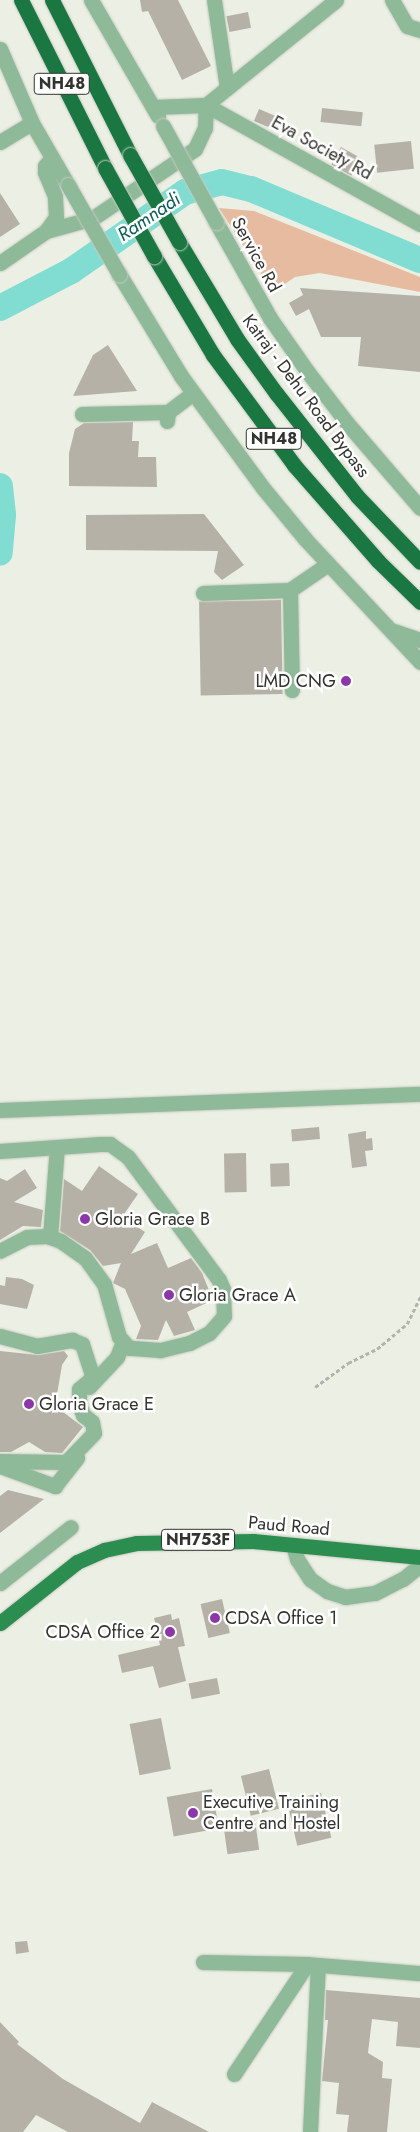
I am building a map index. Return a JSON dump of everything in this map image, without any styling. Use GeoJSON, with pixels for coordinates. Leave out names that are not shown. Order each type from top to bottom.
{"type":"FeatureCollection","features":[{"type":"Feature","properties":{"kind":"highway","name":"NH48"},"geometry":{"type":"LineString","coordinates":[[21,0],[105,168],[154,256],[213,355],[294,465],[378,561],[420,602]]}},
{"type":"Feature","properties":{"kind":"highway","name":"Katraj - Dehu Road Bypass"},"geometry":{"type":"LineString","coordinates":[[52,0],[130,155],[237,339],[276,394],[357,496],[420,562]]}},
{"type":"Feature","properties":{"kind":"main road","name":"Paud Road"},"geometry":{"type":"LineString","coordinates":[[0,1623],[77,1562],[104,1550],[137,1543],[192,1540],[294,1544],[420,1557]]}},
{"type":"Feature","properties":{"kind":"street","name":"Service Rd"},"geometry":{"type":"LineString","coordinates":[[91,0],[153,107],[270,318],[347,423],[420,508]]}},
{"type":"Feature","properties":{"kind":"street"},"geometry":{"type":"LineString","coordinates":[[214,0],[227,88]]}},
{"type":"Feature","properties":{"kind":"street"},"geometry":{"type":"LineString","coordinates":[[153,107],[206,105],[336,0]]}},
{"type":"Feature","properties":{"kind":"street"},"geometry":{"type":"LineString","coordinates":[[392,0],[407,26],[420,30]]}},
{"type":"Feature","properties":{"kind":"street"},"geometry":{"type":"LineString","coordinates":[[0,49],[32,123],[51,159],[192,393],[263,488],[328,564],[420,662]]}},
{"type":"Feature","properties":{"kind":"street"},"geometry":{"type":"LineString","coordinates":[[46,231],[93,218],[195,149],[203,138],[206,105]]}},
{"type":"Feature","properties":{"kind":"street","name":"Eva Society Rd"},"geometry":{"type":"LineString","coordinates":[[206,105],[420,224]]}},
{"type":"Feature","properties":{"kind":"street"},"geometry":{"type":"LineString","coordinates":[[0,142],[32,123]]}},
{"type":"Feature","properties":{"kind":"street"},"geometry":{"type":"LineString","coordinates":[[0,263],[46,231],[56,218],[56,207],[44,166],[51,159]]}},
{"type":"Feature","properties":{"kind":"street"},"geometry":{"type":"LineString","coordinates":[[82,414],[167,417],[192,393]]}},
{"type":"Feature","properties":{"kind":"street"},"geometry":{"type":"LineString","coordinates":[[203,593],[290,590],[328,564]]}},
{"type":"Feature","properties":{"kind":"street"},"geometry":{"type":"LineString","coordinates":[[290,590],[292,690]]}},
{"type":"Feature","properties":{"kind":"street"},"geometry":{"type":"LineString","coordinates":[[390,630],[420,640]]}},
{"type":"Feature","properties":{"kind":"street"},"geometry":{"type":"LineString","coordinates":[[0,1110],[420,1094]]}},
{"type":"Feature","properties":{"kind":"street"},"geometry":{"type":"LineString","coordinates":[[0,1151],[110,1144],[128,1156],[224,1288],[224,1316],[209,1333],[189,1343],[160,1350],[142,1351],[122,1344]]}},
{"type":"Feature","properties":{"kind":"street"},"geometry":{"type":"LineString","coordinates":[[50,1237],[57,1147]]}},
{"type":"Feature","properties":{"kind":"street"},"geometry":{"type":"LineString","coordinates":[[0,1252],[27,1237],[50,1237],[85,1258],[97,1271],[122,1344],[117,1357],[84,1391],[83,1406],[95,1421],[96,1434],[60,1483],[50,1486],[38,1478],[0,1466]]}},
{"type":"Feature","properties":{"kind":"street"},"geometry":{"type":"LineString","coordinates":[[0,1336],[37,1346],[72,1340],[82,1344],[92,1366],[93,1377],[80,1389],[79,1404],[83,1415],[92,1422],[94,1433],[66,1462],[0,1461]]}},
{"type":"Feature","properties":{"kind":"street"},"geometry":{"type":"LineString","coordinates":[[0,1583],[71,1527]]}},
{"type":"Feature","properties":{"kind":"street"},"geometry":{"type":"LineString","coordinates":[[294,1544],[297,1559],[310,1579],[327,1591],[345,1596],[375,1593],[409,1576],[420,1565]]}},
{"type":"Feature","properties":{"kind":"street"},"geometry":{"type":"LineString","coordinates":[[203,1962],[313,1964],[420,1973]]}},
{"type":"Feature","properties":{"kind":"street"},"geometry":{"type":"LineString","coordinates":[[234,2074],[313,1964]]}},
{"type":"Feature","properties":{"kind":"street"},"geometry":{"type":"LineString","coordinates":[[310,2132],[313,1964]]}},
{"type":"Feature","properties":{"kind":"path"},"geometry":{"type":"LineString","coordinates":[[315,1387],[348,1363],[377,1349],[406,1324],[420,1297]]}},
{"type":"Feature","properties":{"kind":"shaded area"},"geometry":{"type":"Polygon","coordinates":[[[219,208],[254,211],[420,277],[420,292],[320,273],[295,277],[273,292],[219,208]]]}},
{"type":"Feature","properties":{"kind":"building"},"geometry":{"type":"Polygon","coordinates":[[[140,0],[178,0],[211,66],[182,80],[148,11],[142,12],[140,0]]]}},
{"type":"Feature","properties":{"kind":"building"},"geometry":{"type":"Polygon","coordinates":[[[248,12],[251,28],[229,32],[226,16],[248,12]]]}},
{"type":"Feature","properties":{"kind":"building"},"geometry":{"type":"Polygon","coordinates":[[[322,108],[363,112],[361,126],[321,122],[322,108]]]}},
{"type":"Feature","properties":{"kind":"building"},"geometry":{"type":"Polygon","coordinates":[[[259,109],[280,118],[275,130],[254,121],[259,109]]]}},
{"type":"Feature","properties":{"kind":"building"},"geometry":{"type":"Polygon","coordinates":[[[411,141],[414,169],[377,173],[374,145],[411,141]]]}},
{"type":"Feature","properties":{"kind":"building"},"geometry":{"type":"Polygon","coordinates":[[[341,147],[361,158],[351,176],[331,164],[341,147]]]}},
{"type":"Feature","properties":{"kind":"building"},"geometry":{"type":"Polygon","coordinates":[[[0,193],[20,224],[0,237],[0,193]]]}},
{"type":"Feature","properties":{"kind":"building"},"geometry":{"type":"Polygon","coordinates":[[[300,288],[420,296],[420,372],[358,366],[361,337],[321,337],[309,309],[296,316],[289,303],[303,295],[300,288]]]}},
{"type":"Feature","properties":{"kind":"building"},"geometry":{"type":"Polygon","coordinates":[[[108,345],[137,391],[73,396],[93,355],[108,345]]]}},
{"type":"Feature","properties":{"kind":"building"},"geometry":{"type":"Polygon","coordinates":[[[133,422],[132,441],[139,441],[138,457],[156,457],[157,487],[69,486],[69,453],[75,429],[84,423],[133,422]]]}},
{"type":"Feature","properties":{"kind":"building"},"geometry":{"type":"Polygon","coordinates":[[[204,514],[244,565],[222,580],[214,572],[218,551],[86,550],[86,515],[204,514]]]}},
{"type":"Feature","properties":{"kind":"building"},"geometry":{"type":"Polygon","coordinates":[[[281,600],[283,694],[201,695],[199,601],[281,600]]]}},
{"type":"Feature","properties":{"kind":"building"},"geometry":{"type":"Polygon","coordinates":[[[319,1127],[320,1139],[292,1141],[291,1129],[319,1127]]]}},
{"type":"Feature","properties":{"kind":"building"},"geometry":{"type":"Polygon","coordinates":[[[366,1131],[366,1139],[372,1138],[373,1150],[365,1151],[367,1166],[352,1168],[348,1134],[366,1131]]]}},
{"type":"Feature","properties":{"kind":"building"},"geometry":{"type":"Polygon","coordinates":[[[224,1153],[246,1153],[247,1192],[225,1192],[224,1153]]]}},
{"type":"Feature","properties":{"kind":"building"},"geometry":{"type":"Polygon","coordinates":[[[289,1163],[290,1186],[271,1187],[270,1164],[289,1163]]]}},
{"type":"Feature","properties":{"kind":"building"},"geometry":{"type":"Polygon","coordinates":[[[99,1166],[138,1194],[122,1217],[145,1232],[131,1254],[157,1243],[168,1268],[191,1258],[202,1273],[213,1300],[187,1312],[195,1330],[174,1336],[166,1320],[158,1340],[136,1339],[141,1326],[125,1289],[113,1283],[121,1263],[103,1266],[90,1250],[60,1231],[64,1179],[82,1191],[99,1166]]]}},
{"type":"Feature","properties":{"kind":"building"},"geometry":{"type":"Polygon","coordinates":[[[25,1169],[37,1188],[14,1202],[43,1210],[41,1227],[23,1226],[0,1240],[0,1178],[7,1181],[25,1169]]]}},
{"type":"Feature","properties":{"kind":"building"},"geometry":{"type":"Polygon","coordinates":[[[6,1277],[22,1279],[34,1285],[27,1309],[0,1304],[0,1285],[5,1286],[6,1277]]]}},
{"type":"Feature","properties":{"kind":"building","name":"Gloria Grace E"},"geometry":{"type":"Polygon","coordinates":[[[0,1351],[38,1355],[64,1351],[68,1356],[62,1365],[55,1406],[83,1427],[62,1453],[45,1452],[29,1442],[11,1452],[0,1452],[0,1351]]]}},
{"type":"Feature","properties":{"kind":"building"},"geometry":{"type":"Polygon","coordinates":[[[8,1490],[44,1499],[0,1533],[0,1496],[8,1490]]]}},
{"type":"Feature","properties":{"kind":"building","name":"CDSA Office 1"},"geometry":{"type":"Polygon","coordinates":[[[222,1599],[230,1633],[208,1638],[201,1604],[222,1599]]]}},
{"type":"Feature","properties":{"kind":"building"},"geometry":{"type":"Polygon","coordinates":[[[171,1614],[172,1620],[179,1618],[185,1646],[178,1647],[186,1681],[159,1688],[153,1666],[122,1673],[118,1655],[160,1645],[154,1618],[171,1614]]]}},
{"type":"Feature","properties":{"kind":"building"},"geometry":{"type":"Polygon","coordinates":[[[217,1678],[220,1694],[192,1699],[189,1684],[217,1678]]]}},
{"type":"Feature","properties":{"kind":"building"},"geometry":{"type":"Polygon","coordinates":[[[161,1718],[171,1769],[140,1775],[130,1724],[161,1718]]]}},
{"type":"Feature","properties":{"kind":"building","name":"Executive Training Centre and Hostel"},"geometry":{"type":"Polygon","coordinates":[[[269,1769],[279,1809],[251,1816],[241,1776],[269,1769]]]}},
{"type":"Feature","properties":{"kind":"building","name":"Executive Training Centre and Hostel"},"geometry":{"type":"Polygon","coordinates":[[[212,1789],[219,1828],[174,1836],[167,1797],[212,1789]]]}},
{"type":"Feature","properties":{"kind":"building","name":"Executive Training Centre and Hostel"},"geometry":{"type":"Polygon","coordinates":[[[321,1793],[331,1838],[297,1846],[287,1801],[321,1793]]]}},
{"type":"Feature","properties":{"kind":"building","name":"Executive Training Centre and Hostel"},"geometry":{"type":"Polygon","coordinates":[[[255,1820],[259,1850],[227,1854],[223,1824],[255,1820]]]}},
{"type":"Feature","properties":{"kind":"building"},"geometry":{"type":"Polygon","coordinates":[[[27,1941],[29,1952],[16,1954],[15,1942],[27,1941]]]}},
{"type":"Feature","properties":{"kind":"building"},"geometry":{"type":"Polygon","coordinates":[[[326,1990],[420,1998],[420,2048],[396,2046],[398,2022],[372,2019],[368,2053],[383,2062],[382,2078],[392,2079],[387,2132],[347,2132],[349,2115],[336,2114],[339,2083],[322,2081],[328,2020],[325,2020],[326,1990]]]}},
{"type":"Feature","properties":{"kind":"building"},"geometry":{"type":"Polygon","coordinates":[[[0,2022],[19,2042],[17,2044],[63,2079],[140,2123],[152,2102],[209,2132],[68,2132],[36,2115],[23,2132],[0,2132],[0,2022]]]}},
{"type":"Feature","properties":{"kind":"waterway","name":"Ramnadi"},"geometry":{"type":"LineString","coordinates":[[0,308],[71,271],[185,192],[222,182],[251,189],[420,260]]}},
{"type":"Feature","properties":{"kind":"waterway","name":"Ramnadi"},"geometry":{"type":"LineString","coordinates":[[0,486],[3,515],[0,553]]}},
{"type":"Feature","properties":{"kind":"place","name":"LMD CNG"},"geometry":{"type":"Point","coordinates":[346,681]}},
{"type":"Feature","properties":{"kind":"place","name":"Gloria Grace B"},"geometry":{"type":"Point","coordinates":[85,1219]}},
{"type":"Feature","properties":{"kind":"place","name":"Gloria Grace A"},"geometry":{"type":"Point","coordinates":[169,1295]}},
{"type":"Feature","properties":{"kind":"place","name":"Gloria Grace E"},"geometry":{"type":"Point","coordinates":[29,1404]}},
{"type":"Feature","properties":{"kind":"place","name":"CDSA Office 1"},"geometry":{"type":"Point","coordinates":[215,1618]}},
{"type":"Feature","properties":{"kind":"place","name":"CDSA Office 2"},"geometry":{"type":"Point","coordinates":[170,1632]}},
{"type":"Feature","properties":{"kind":"place","name":"Executive Training Centre and Hostel"},"geometry":{"type":"Point","coordinates":[193,1813]}}]}
